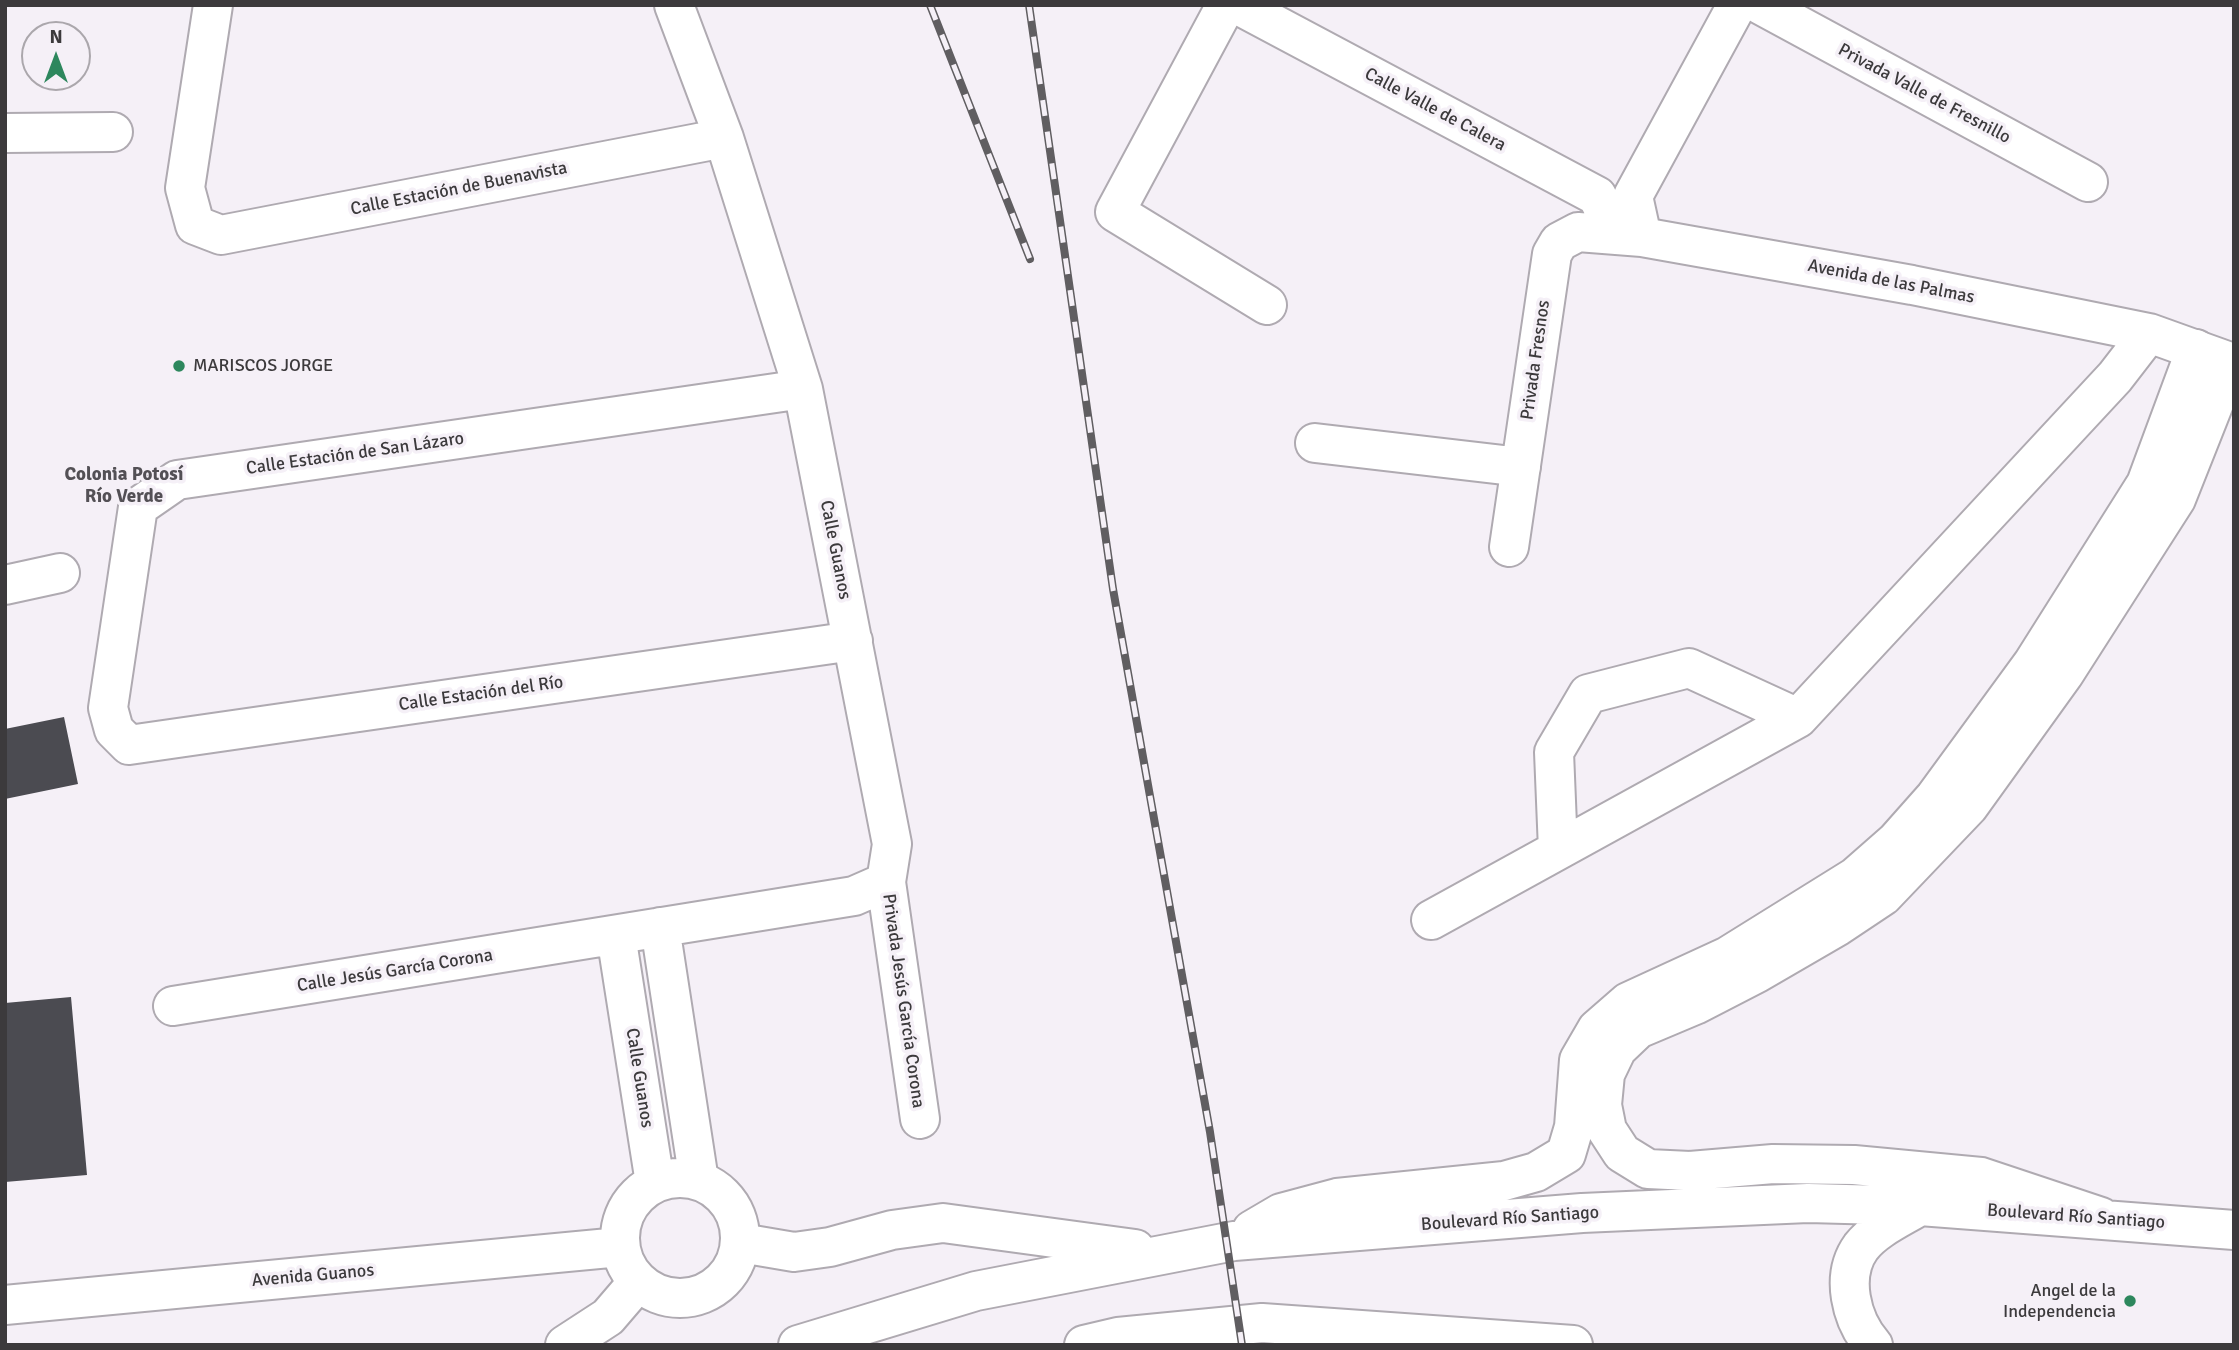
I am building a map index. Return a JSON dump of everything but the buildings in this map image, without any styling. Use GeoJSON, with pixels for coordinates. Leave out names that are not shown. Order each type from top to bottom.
{"type":"FeatureCollection","features":[{"type":"Feature","properties":{"kind":"street","name":"Calle Estación de Buenavista"},"geometry":{"type":"LineString","coordinates":[[214,5],[185,188],[195,225],[221,236],[724,138]]}},
{"type":"Feature","properties":{"kind":"street","name":"Calle Guanos"},"geometry":{"type":"LineString","coordinates":[[674,5],[724,138],[803,390],[892,844],[886,882]]}},
{"type":"Feature","properties":{"kind":"street"},"geometry":{"type":"LineString","coordinates":[[1226,5],[1115,212],[1267,305]]}},
{"type":"Feature","properties":{"kind":"street","name":"Calle Valle de Calera"},"geometry":{"type":"LineString","coordinates":[[1238,5],[1615,195]]}},
{"type":"Feature","properties":{"kind":"street"},"geometry":{"type":"LineString","coordinates":[[1626,235],[1608,218],[1615,195],[1737,5]]}},
{"type":"Feature","properties":{"kind":"street","name":"Privada Valle de Fresnillo"},"geometry":{"type":"LineString","coordinates":[[1761,5],[2088,182]]}},
{"type":"Feature","properties":{"kind":"street"},"geometry":{"type":"LineString","coordinates":[[5,133],[113,132]]}},
{"type":"Feature","properties":{"kind":"street","name":"Avenida de las Palmas"},"geometry":{"type":"LineString","coordinates":[[1552,254],[1567,236],[1578,232],[1626,235],[1912,285],[2149,333],[2220,359]]}},
{"type":"Feature","properties":{"kind":"street","name":"Privada Fresnos"},"geometry":{"type":"LineString","coordinates":[[1509,547],[1552,254]]}},
{"type":"Feature","properties":{"kind":"street"},"geometry":{"type":"LineString","coordinates":[[1431,920],[1798,718],[2115,377],[2149,333]]}},
{"type":"Feature","properties":{"kind":"street"},"geometry":{"type":"LineString","coordinates":[[2101,1217],[1981,1177],[1854,1165],[1773,1164],[1690,1171],[1648,1169],[1622,1153],[1607,1130],[1602,1105],[1605,1074],[1617,1049],[1638,1029],[1695,1005],[1757,973],[1838,926],[1883,896],[1969,806],[2064,674],[2176,499],[2220,359]]}},
{"type":"Feature","properties":{"kind":"street"},"geometry":{"type":"LineString","coordinates":[[1234,1241],[1281,1213],[1337,1198],[1504,1181],[1536,1172],[1566,1154],[1574,1127],[1579,1060],[1597,1029],[1628,1002],[1728,957],[1855,877],[1896,841],[1935,797],[2033,663],[2146,484],[2220,359]]}},
{"type":"Feature","properties":{"kind":"street","name":"Calle Estación de San Lázaro"},"geometry":{"type":"LineString","coordinates":[[114,730],[108,708],[138,507],[177,480],[803,390]]}},
{"type":"Feature","properties":{"kind":"street"},"geometry":{"type":"LineString","coordinates":[[1315,443],[1521,467]]}},
{"type":"Feature","properties":{"kind":"street"},"geometry":{"type":"LineString","coordinates":[[5,585],[61,573]]}},
{"type":"Feature","properties":{"kind":"street","name":"Calle Estación del Río"},"geometry":{"type":"LineString","coordinates":[[114,730],[129,744],[853,641]]}},
{"type":"Feature","properties":{"kind":"street"},"geometry":{"type":"LineString","coordinates":[[1558,850],[1554,752],[1588,694],[1689,668],[1798,718]]}},
{"type":"Feature","properties":{"kind":"street"},"geometry":{"type":"LineString","coordinates":[[616,935],[854,896],[886,882]]}},
{"type":"Feature","properties":{"kind":"street","name":"Privada Jesús García Corona"},"geometry":{"type":"LineString","coordinates":[[886,882],[920,1119]]}},
{"type":"Feature","properties":{"kind":"street"},"geometry":{"type":"LineString","coordinates":[[660,928],[699,1181]]}},
{"type":"Feature","properties":{"kind":"street","name":"Calle Guanos"},"geometry":{"type":"LineString","coordinates":[[616,935],[655,1183]]}},
{"type":"Feature","properties":{"kind":"street","name":"Calle Jesús García Corona"},"geometry":{"type":"LineString","coordinates":[[173,1006],[616,935]]}},
{"type":"Feature","properties":{"kind":"street"},"geometry":{"type":"LineString","coordinates":[[679,1178],[699,1181],[717,1190],[731,1205],[739,1224],[741,1243],[736,1262],[725,1279],[710,1291],[692,1298],[673,1299],[654,1293],[638,1282],[626,1266],[620,1247],[620,1226],[628,1208],[641,1192],[655,1183],[679,1178]]}},
{"type":"Feature","properties":{"kind":"street","name":"Boulevard Río Santiago"},"geometry":{"type":"LineString","coordinates":[[798,1345],[976,1291],[1234,1241],[1582,1213],[1808,1203],[1920,1206],[2101,1217],[2234,1230]]}},
{"type":"Feature","properties":{"kind":"street"},"geometry":{"type":"LineString","coordinates":[[1873,1345],[1855,1316],[1849,1294],[1851,1271],[1860,1248],[1876,1233],[1920,1206]]}},
{"type":"Feature","properties":{"kind":"street"},"geometry":{"type":"LineString","coordinates":[[741,1243],[794,1252],[830,1247],[892,1230],[943,1223],[1165,1253]]}},
{"type":"Feature","properties":{"kind":"street","name":"Avenida Guanos"},"geometry":{"type":"LineString","coordinates":[[5,1305],[620,1247]]}},
{"type":"Feature","properties":{"kind":"street"},"geometry":{"type":"LineString","coordinates":[[565,1345],[608,1317],[638,1282]]}},
{"type":"Feature","properties":{"kind":"street"},"geometry":{"type":"LineString","coordinates":[[1084,1345],[1118,1337],[1262,1323],[1573,1345]]}},
{"type":"Feature","properties":{"kind":"railway"},"geometry":{"type":"LineString","coordinates":[[930,5],[1030,259]]}},
{"type":"Feature","properties":{"kind":"railway"},"geometry":{"type":"LineString","coordinates":[[1029,5],[1113,589],[1210,1132],[1242,1345]]}},
{"type":"Feature","properties":{"kind":"place","name":"MARISCOS JORGE"},"geometry":{"type":"Point","coordinates":[179,366]}},
{"type":"Feature","properties":{"kind":"place","name":"Angel de la Independencia"},"geometry":{"type":"Point","coordinates":[2130,1301]}},
{"type":"Feature","properties":{"kind":"district","name":"Colonia Potosí Río Verde"},"geometry":{"type":"Point","coordinates":[124,486]}}]}
